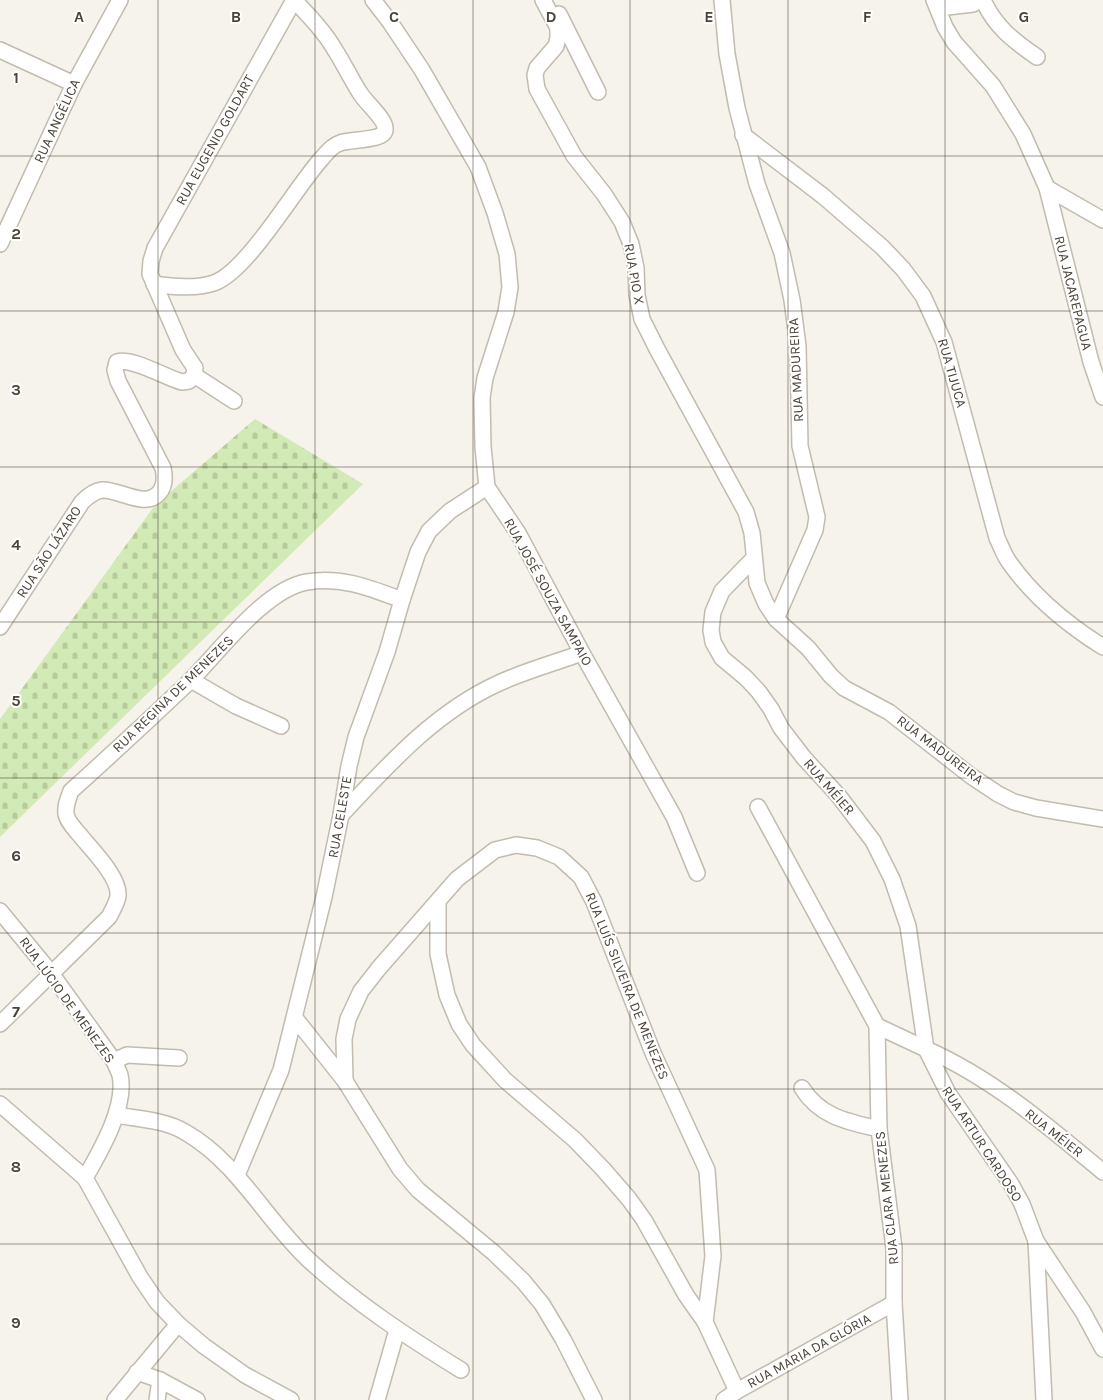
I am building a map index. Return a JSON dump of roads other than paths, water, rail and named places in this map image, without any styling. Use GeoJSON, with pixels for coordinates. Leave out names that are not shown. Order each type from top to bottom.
{"type":"FeatureCollection","features":[{"type":"Feature","properties":{"kind":"street","name":"RUA ANGÉLICA"},"geometry":{"type":"LineString","coordinates":[[0,244],[74,84],[120,0]]}},
{"type":"Feature","properties":{"kind":"street","name":"RUA EUGENIO GOLDART"},"geometry":{"type":"LineString","coordinates":[[154,284],[187,287],[214,283],[227,276],[242,262],[327,152],[339,143],[380,137],[385,131],[386,127],[360,94],[331,44],[317,25],[294,0],[155,248],[151,261],[150,274],[154,284],[183,350],[195,368],[194,376]]}},
{"type":"Feature","properties":{"kind":"street","name":"RUA JOSÉ SOUZA SAMPAIO"},"geometry":{"type":"LineString","coordinates":[[373,0],[422,70],[478,167],[495,212],[507,254],[510,287],[506,312],[485,378],[482,398],[483,448],[487,487],[518,533],[582,653],[674,817],[697,873]]}},
{"type":"Feature","properties":{"kind":"street"},"geometry":{"type":"LineString","coordinates":[[543,0],[557,10],[562,17],[598,92]]}},
{"type":"Feature","properties":{"kind":"street","name":"RUA PIO X"},"geometry":{"type":"LineString","coordinates":[[543,0],[558,28],[558,38],[556,46],[537,68],[535,75],[537,89],[574,156],[604,194],[622,222],[631,244],[642,319],[746,512],[752,533],[754,558]]}},
{"type":"Feature","properties":{"kind":"street","name":"RUA MADUREIRA"},"geometry":{"type":"LineString","coordinates":[[722,0],[727,54],[743,135],[782,253],[792,300],[798,346],[800,446],[817,517],[815,530],[776,619]]}},
{"type":"Feature","properties":{"kind":"street"},"geometry":{"type":"LineString","coordinates":[[936,4],[973,4],[979,0]]}},
{"type":"Feature","properties":{"kind":"street"},"geometry":{"type":"LineString","coordinates":[[983,0],[988,12],[997,25],[1007,35],[1037,57]]}},
{"type":"Feature","properties":{"kind":"street","name":"RUA JACAREPAGUA"},"geometry":{"type":"LineString","coordinates":[[936,4],[945,27],[954,42],[993,86],[1009,108],[1047,188],[1091,362],[1103,397]]}},
{"type":"Feature","properties":{"kind":"street"},"geometry":{"type":"LineString","coordinates":[[0,50],[74,84]]}},
{"type":"Feature","properties":{"kind":"street","name":"RUA TIJUCA"},"geometry":{"type":"LineString","coordinates":[[743,135],[823,196],[882,247],[903,269],[922,296],[944,342],[997,538],[1008,561],[1060,616],[1103,647]]}},
{"type":"Feature","properties":{"kind":"street"},"geometry":{"type":"LineString","coordinates":[[1047,188],[1103,220]]}},
{"type":"Feature","properties":{"kind":"street","name":"RUA SÃO LÁZARO"},"geometry":{"type":"LineString","coordinates":[[0,627],[82,502],[91,494],[100,490],[110,490],[145,499],[156,496],[162,489],[165,477],[163,468],[118,381],[115,370],[117,362],[131,362],[182,382],[189,382],[194,376]]}},
{"type":"Feature","properties":{"kind":"street"},"geometry":{"type":"LineString","coordinates":[[194,376],[234,401]]}},
{"type":"Feature","properties":{"kind":"street","name":"RUA CELESTE"},"geometry":{"type":"LineString","coordinates":[[237,1175],[281,1070],[324,897],[356,737],[387,652],[418,552],[429,531],[450,511],[487,487]]}},
{"type":"Feature","properties":{"kind":"street","name":"RUA MADUREIRA"},"geometry":{"type":"LineString","coordinates":[[754,558],[757,583],[766,604],[776,619],[808,648],[831,676],[844,688],[889,712],[971,776],[998,794],[1014,802],[1036,808],[1103,819]]}},
{"type":"Feature","properties":{"kind":"street","name":"RUA MÉIER"},"geometry":{"type":"LineString","coordinates":[[754,558],[722,591],[713,612],[711,630],[713,642],[722,658],[746,678],[759,692],[781,728],[804,758],[838,795],[873,841],[892,879],[908,926],[926,1048]]}},
{"type":"Feature","properties":{"kind":"street","name":"RUA REGINA DE MENEZES"},"geometry":{"type":"LineString","coordinates":[[51,973],[109,917],[118,896],[117,884],[72,826],[66,815],[66,803],[71,792],[191,680],[278,593],[305,582],[330,579],[355,583],[402,600]]}},
{"type":"Feature","properties":{"kind":"street"},"geometry":{"type":"LineString","coordinates":[[341,815],[400,753],[434,724],[467,700],[498,683],[582,653]]}},
{"type":"Feature","properties":{"kind":"street"},"geometry":{"type":"LineString","coordinates":[[191,680],[236,706],[281,726]]}},
{"type":"Feature","properties":{"kind":"street"},"geometry":{"type":"LineString","coordinates":[[758,807],[877,1026]]}},
{"type":"Feature","properties":{"kind":"street","name":"RUA LUÍS SILVEIRA DE MENEZES"},"geometry":{"type":"LineString","coordinates":[[345,1081],[344,1039],[348,1019],[361,992],[379,968],[438,901],[458,880],[495,850],[516,845],[537,848],[558,857],[581,877],[594,902],[653,1053],[707,1170],[713,1256],[704,1322]]}},
{"type":"Feature","properties":{"kind":"street"},"geometry":{"type":"LineString","coordinates":[[438,901],[438,954],[447,995],[459,1024],[473,1045],[505,1080],[575,1140],[629,1199],[644,1220],[686,1295],[704,1322],[738,1391]]}},
{"type":"Feature","properties":{"kind":"street","name":"RUA LÚCIO DE MENEZES"},"geometry":{"type":"LineString","coordinates":[[0,911],[51,973],[114,1061],[120,1075],[121,1090],[116,1115],[85,1178]]}},
{"type":"Feature","properties":{"kind":"street"},"geometry":{"type":"LineString","coordinates":[[0,1024],[51,973]]}},
{"type":"Feature","properties":{"kind":"street"},"geometry":{"type":"LineString","coordinates":[[294,1018],[345,1081],[400,1169],[418,1190],[494,1253],[523,1281],[542,1304],[563,1339],[594,1400]]}},
{"type":"Feature","properties":{"kind":"street","name":"RUA MÉIER"},"geometry":{"type":"LineString","coordinates":[[877,1026],[949,1059],[988,1082],[1103,1172]]}},
{"type":"Feature","properties":{"kind":"street","name":"RUA CLARA MENEZES"},"geometry":{"type":"LineString","coordinates":[[877,1026],[879,1129],[892,1219],[894,1302],[900,1400]]}},
{"type":"Feature","properties":{"kind":"street","name":"RUA ARTUR CARDOSO"},"geometry":{"type":"LineString","coordinates":[[926,1048],[948,1093],[1011,1184],[1036,1241],[1079,1305],[1103,1349]]}},
{"type":"Feature","properties":{"kind":"street"},"geometry":{"type":"LineString","coordinates":[[114,1061],[127,1055],[179,1058]]}},
{"type":"Feature","properties":{"kind":"street"},"geometry":{"type":"LineString","coordinates":[[802,1088],[808,1099],[817,1107],[842,1119],[879,1129]]}},
{"type":"Feature","properties":{"kind":"street"},"geometry":{"type":"LineString","coordinates":[[0,1104],[85,1178],[140,1277],[157,1302],[178,1324],[204,1346],[245,1375],[291,1400]]}},
{"type":"Feature","properties":{"kind":"street"},"geometry":{"type":"LineString","coordinates":[[116,1115],[160,1123],[184,1131],[206,1147],[237,1175],[285,1236],[311,1262],[396,1330],[461,1370]]}},
{"type":"Feature","properties":{"kind":"street","name":"RUA ARTUR CARDOSO"},"geometry":{"type":"LineString","coordinates":[[1036,1241],[1044,1400]]}},
{"type":"Feature","properties":{"kind":"street","name":"RUA MARIA DA GLÓRIA"},"geometry":{"type":"LineString","coordinates":[[724,1400],[894,1302]]}},
{"type":"Feature","properties":{"kind":"street"},"geometry":{"type":"LineString","coordinates":[[114,1400],[178,1324]]}},
{"type":"Feature","properties":{"kind":"street"},"geometry":{"type":"LineString","coordinates":[[376,1400],[396,1330]]}},
{"type":"Feature","properties":{"kind":"street"},"geometry":{"type":"LineString","coordinates":[[137,1372],[160,1380],[197,1400]]}},
{"type":"Feature","properties":{"kind":"street"},"geometry":{"type":"LineString","coordinates":[[157,1400],[160,1380]]}}]}
